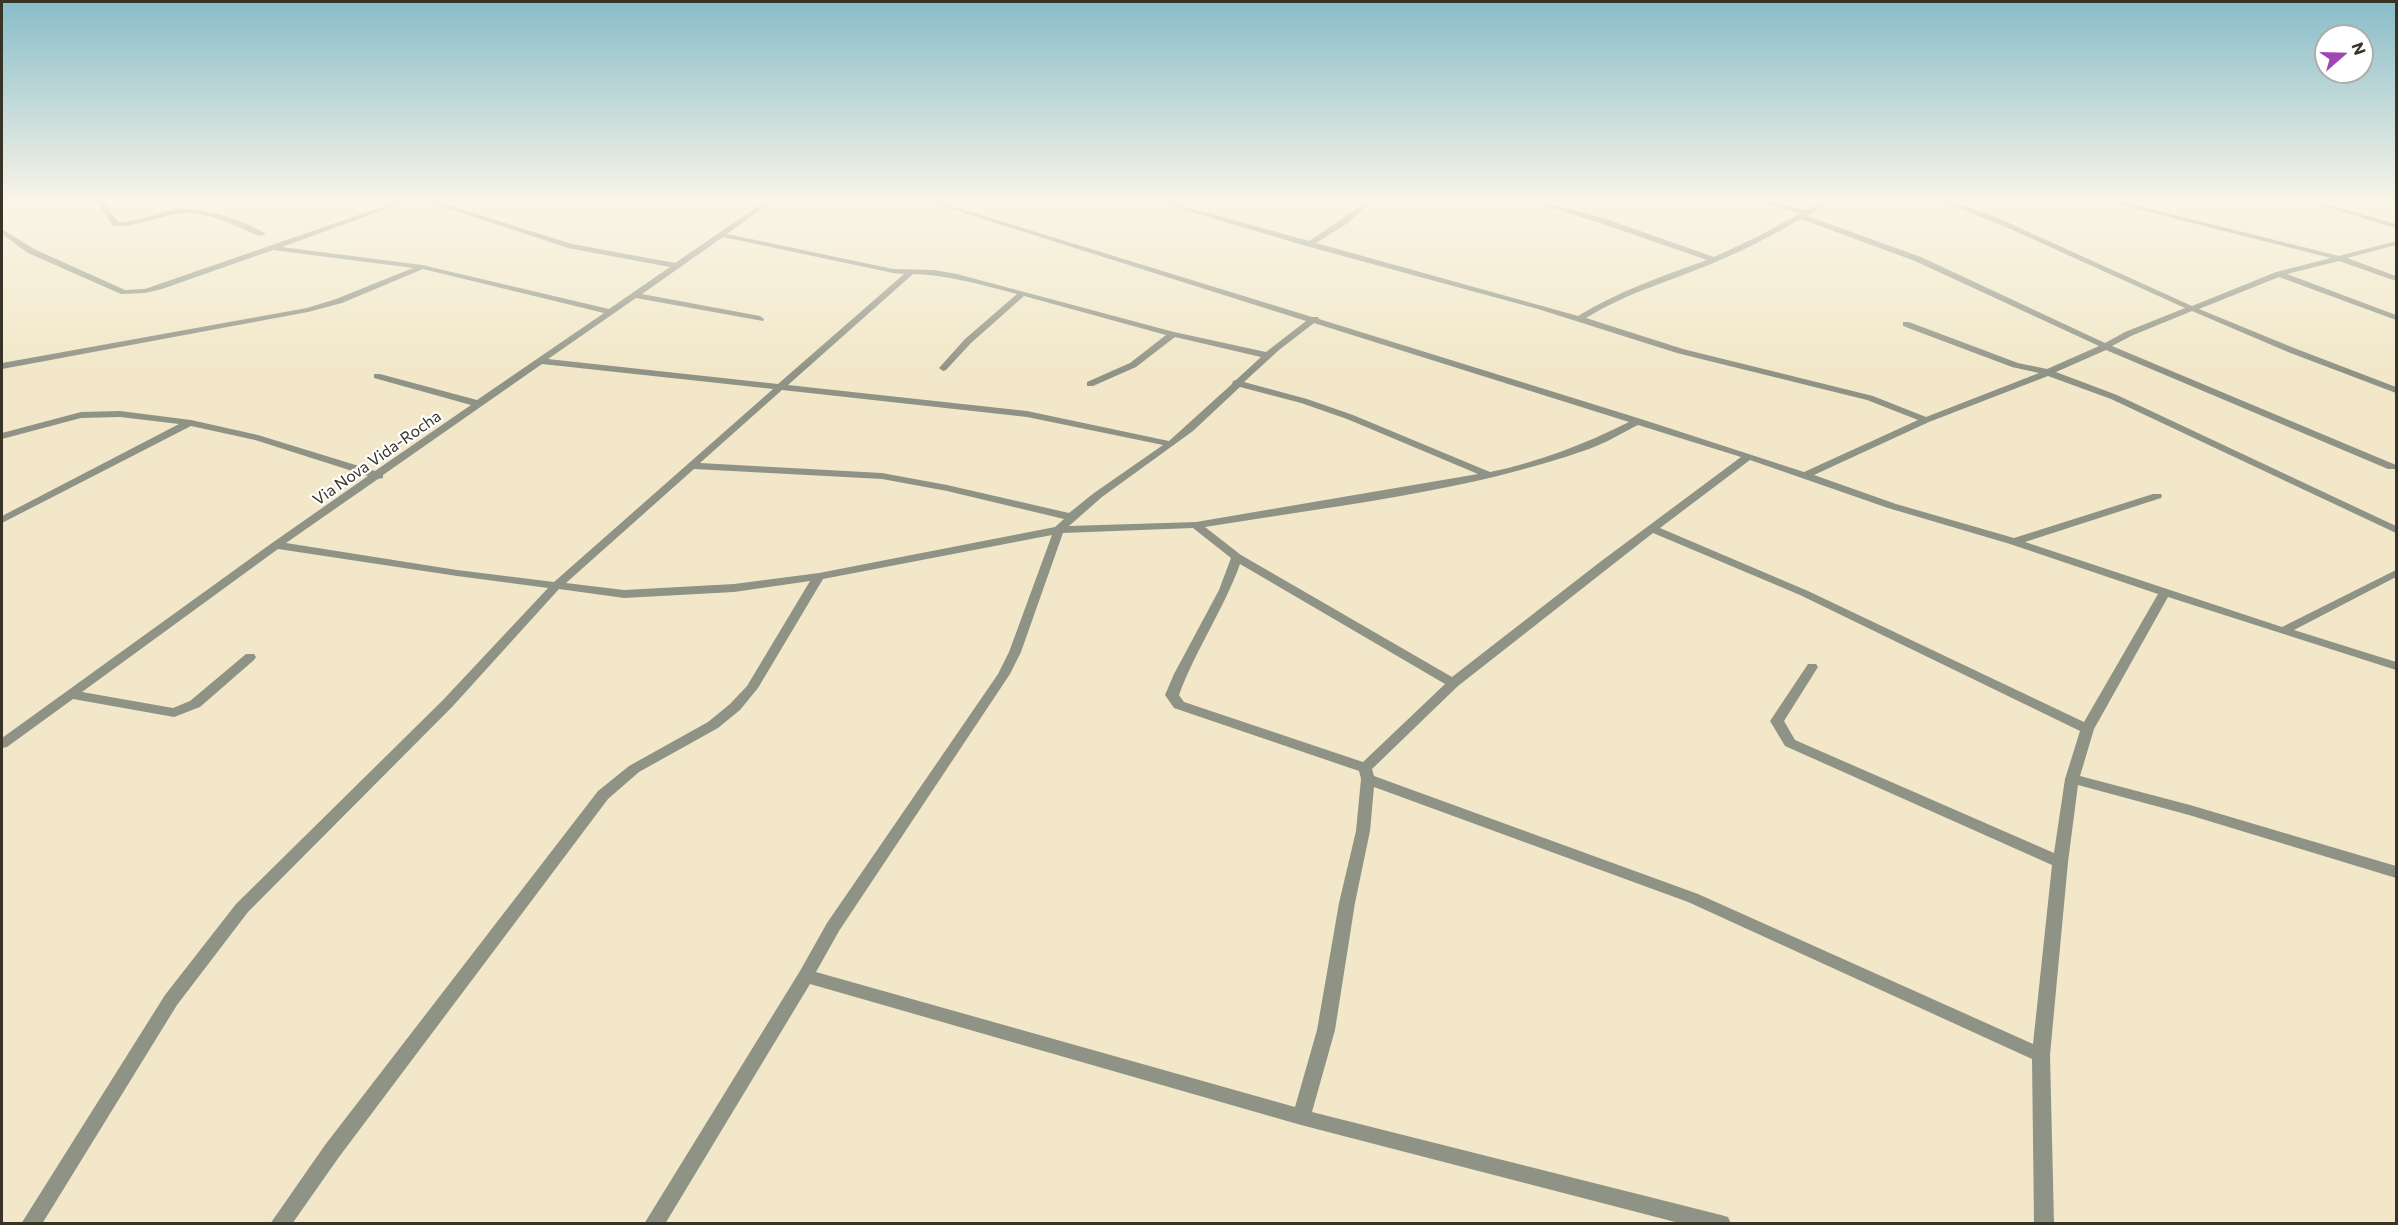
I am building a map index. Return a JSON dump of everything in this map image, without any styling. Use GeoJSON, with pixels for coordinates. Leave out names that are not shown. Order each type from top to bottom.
{"type":"FeatureCollection","features":[{"type":"Feature","properties":{"kind":"street"},"geometry":{"type":"LineString","coordinates":[[45,257],[124,292],[145,291],[245,257]]}},
{"type":"Feature","properties":{"kind":"street"},"geometry":{"type":"LineString","coordinates":[[344,257],[422,267],[611,312]]}},
{"type":"Feature","properties":{"kind":"street"},"geometry":{"type":"LineString","coordinates":[[630,257],[676,266]]}},
{"type":"Feature","properties":{"kind":"street","name":"Via Nova Vida-Rocha"},"geometry":{"type":"LineString","coordinates":[[2,744],[276,545],[379,476],[689,257]]}},
{"type":"Feature","properties":{"kind":"street"},"geometry":{"type":"LineString","coordinates":[[825,257],[879,269],[934,272],[1023,293],[1173,334],[1266,355]]}},
{"type":"Feature","properties":{"kind":"street"},"geometry":{"type":"LineString","coordinates":[[1113,257],[1749,456],[1892,506],[2014,542],[2283,631],[2397,666]]}},
{"type":"Feature","properties":{"kind":"street"},"geometry":{"type":"LineString","coordinates":[[1362,257],[1580,319],[1680,351],[1870,398],[1926,420]]}},
{"type":"Feature","properties":{"kind":"street"},"geometry":{"type":"LineString","coordinates":[[1706,257],[1714,260]]}},
{"type":"Feature","properties":{"kind":"street"},"geometry":{"type":"LineString","coordinates":[[1580,319],[1606,302],[1668,275],[1720,257]]}},
{"type":"Feature","properties":{"kind":"street"},"geometry":{"type":"LineString","coordinates":[[1913,257],[2107,347],[2392,467]]}},
{"type":"Feature","properties":{"kind":"street"},"geometry":{"type":"LineString","coordinates":[[2077,257],[2193,310],[2397,390]]}},
{"type":"Feature","properties":{"kind":"street"},"geometry":{"type":"LineString","coordinates":[[1806,475],[1926,420],[2107,347],[2128,334],[2279,274],[2335,257]]}},
{"type":"Feature","properties":{"kind":"street"},"geometry":{"type":"LineString","coordinates":[[2336,257],[2397,279]]}},
{"type":"Feature","properties":{"kind":"street"},"geometry":{"type":"LineString","coordinates":[[2,366],[308,310],[339,301],[422,267]]}},
{"type":"Feature","properties":{"kind":"street"},"geometry":{"type":"LineString","coordinates":[[31,1224],[171,1000],[242,908],[448,703],[558,584],[910,272]]}},
{"type":"Feature","properties":{"kind":"street"},"geometry":{"type":"LineString","coordinates":[[2279,274],[2397,318]]}},
{"type":"Feature","properties":{"kind":"street"},"geometry":{"type":"LineString","coordinates":[[943,368],[968,341],[1023,293]]}},
{"type":"Feature","properties":{"kind":"street"},"geometry":{"type":"LineString","coordinates":[[636,295],[760,320]]}},
{"type":"Feature","properties":{"kind":"street"},"geometry":{"type":"LineString","coordinates":[[654,1224],[806,976],[833,927],[1004,674],[1015,652],[1059,530],[1071,517],[1138,465],[1170,444],[1219,402],[1236,383],[1288,336],[1315,319]]}},
{"type":"Feature","properties":{"kind":"street"},"geometry":{"type":"LineString","coordinates":[[1906,324],[2015,365],[2048,372],[2114,397],[2397,530]]}},
{"type":"Feature","properties":{"kind":"street"},"geometry":{"type":"LineString","coordinates":[[1090,384],[1132,365],[1173,334]]}},
{"type":"Feature","properties":{"kind":"street"},"geometry":{"type":"LineString","coordinates":[[541,361],[1027,414],[1170,444]]}},
{"type":"Feature","properties":{"kind":"street"},"geometry":{"type":"LineString","coordinates":[[377,376],[480,404]]}},
{"type":"Feature","properties":{"kind":"street"},"geometry":{"type":"LineString","coordinates":[[1236,383],[1304,401],[1350,417],[1490,475]]}},
{"type":"Feature","properties":{"kind":"street"},"geometry":{"type":"LineString","coordinates":[[2,436],[61,420],[101,413],[190,423],[258,438],[379,476]]}},
{"type":"Feature","properties":{"kind":"street"},"geometry":{"type":"LineString","coordinates":[[276,545],[457,573],[624,594],[684,592],[819,576],[1059,530],[1196,525],[1329,505],[1490,475],[1588,446],[1638,421]]}},
{"type":"Feature","properties":{"kind":"street"},"geometry":{"type":"LineString","coordinates":[[2,520],[190,423]]}},
{"type":"Feature","properties":{"kind":"street"},"geometry":{"type":"LineString","coordinates":[[1301,1117],[1326,1030],[1347,903],[1363,831],[1367,773],[1453,683],[1651,528],[1749,456]]}},
{"type":"Feature","properties":{"kind":"street"},"geometry":{"type":"LineString","coordinates":[[691,466],[882,476],[947,488],[1071,517]]}},
{"type":"Feature","properties":{"kind":"street"},"geometry":{"type":"LineString","coordinates":[[2014,542],[2157,496]]}},
{"type":"Feature","properties":{"kind":"street"},"geometry":{"type":"LineString","coordinates":[[1196,525],[1237,557],[1453,683]]}},
{"type":"Feature","properties":{"kind":"street"},"geometry":{"type":"LineString","coordinates":[[1651,528],[1804,593],[2087,729]]}},
{"type":"Feature","properties":{"kind":"street"},"geometry":{"type":"LineString","coordinates":[[1237,557],[1225,590],[1180,674],[1172,695],[1179,705],[1367,773],[1693,898],[2041,1055]]}},
{"type":"Feature","properties":{"kind":"street"},"geometry":{"type":"LineString","coordinates":[[2283,631],[2397,573]]}},
{"type":"Feature","properties":{"kind":"street"},"geometry":{"type":"LineString","coordinates":[[280,1224],[332,1151],[603,795],[634,769],[713,725],[735,707],[752,688],[819,576]]}},
{"type":"Feature","properties":{"kind":"street"},"geometry":{"type":"LineString","coordinates":[[2044,1224],[2041,1055],[2060,862],[2072,779],[2087,729],[2165,592]]}},
{"type":"Feature","properties":{"kind":"street"},"geometry":{"type":"LineString","coordinates":[[70,694],[174,713],[195,704],[250,657]]}},
{"type":"Feature","properties":{"kind":"street"},"geometry":{"type":"LineString","coordinates":[[1812,667],[1777,721],[1790,743],[2060,862]]}},
{"type":"Feature","properties":{"kind":"street"},"geometry":{"type":"LineString","coordinates":[[2072,779],[2190,810],[2397,872]]}},
{"type":"Feature","properties":{"kind":"street"},"geometry":{"type":"LineString","coordinates":[[806,976],[1301,1117],[1721,1224]]}}]}
